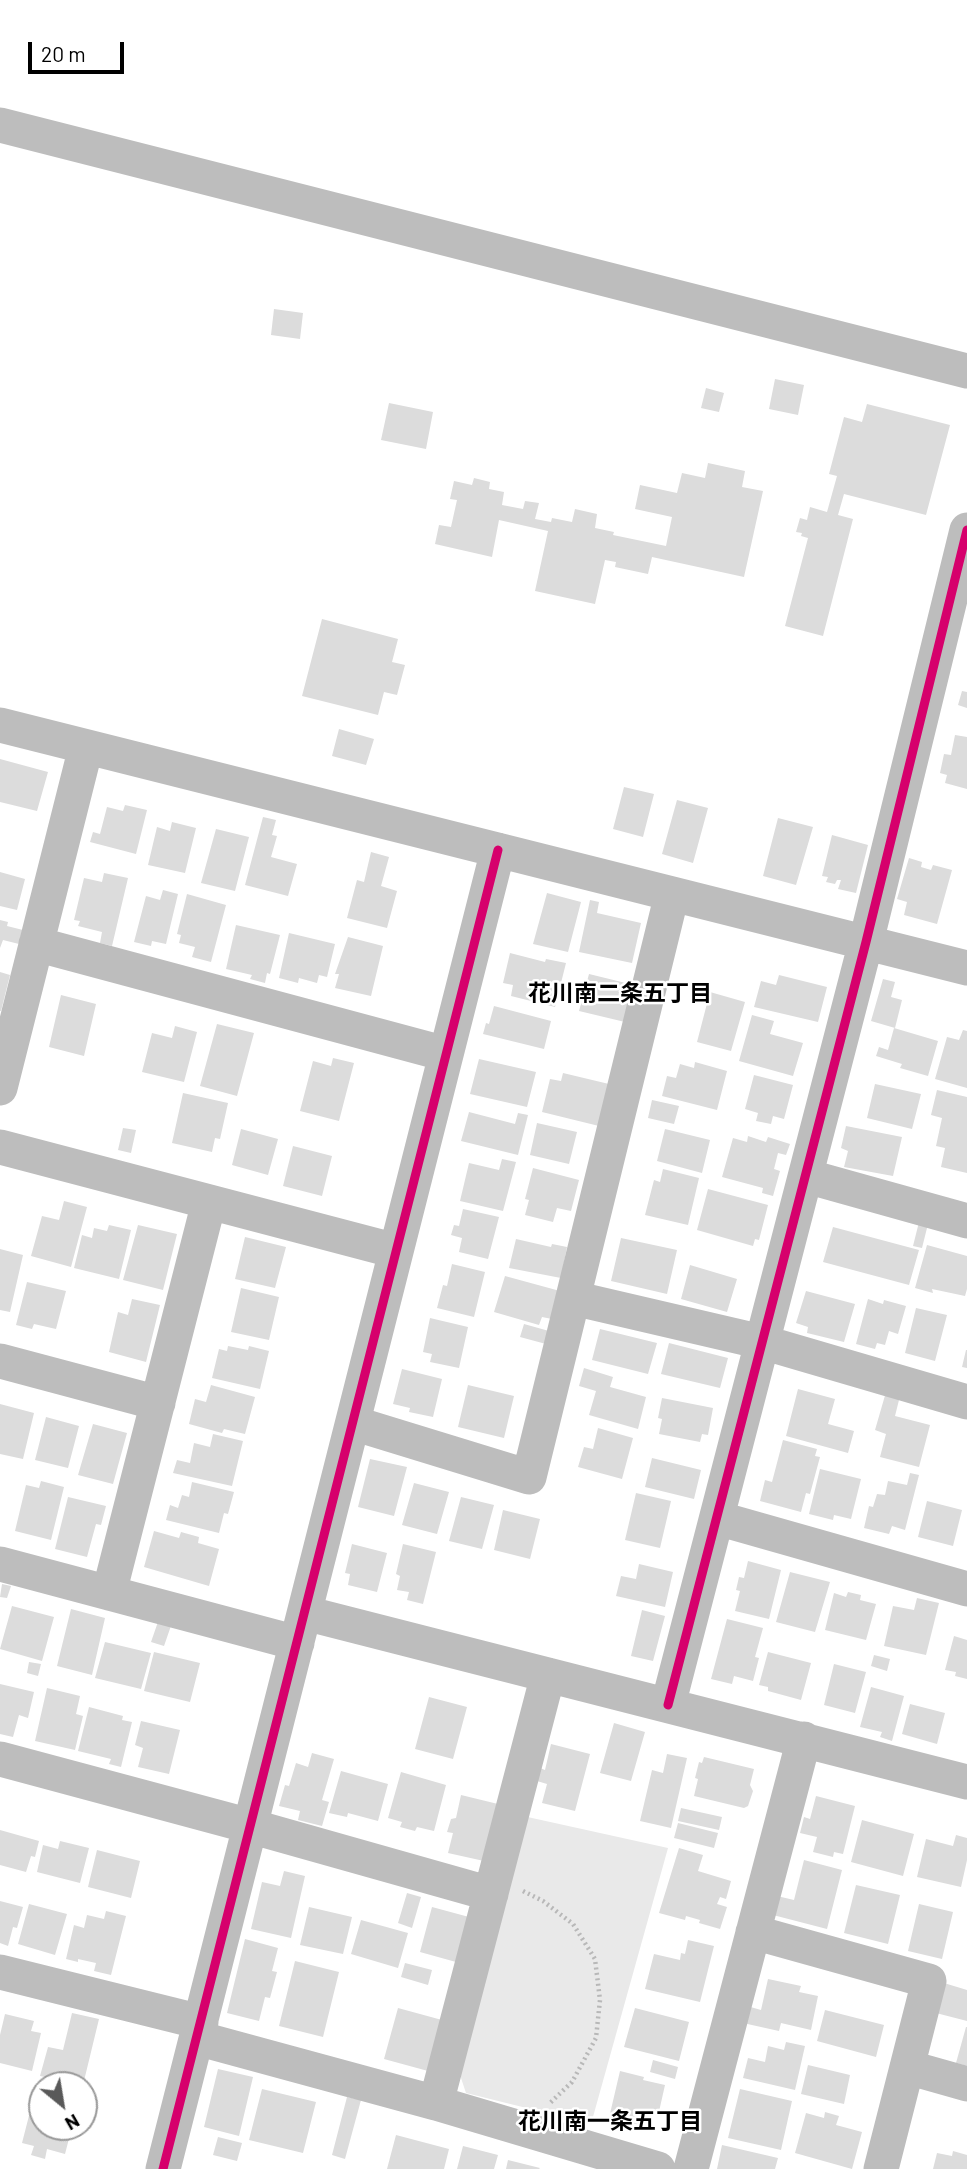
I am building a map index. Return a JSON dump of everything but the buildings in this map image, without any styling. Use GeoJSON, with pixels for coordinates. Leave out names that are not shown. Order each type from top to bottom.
{"type":"FeatureCollection","features":[{"type":"Feature","properties":{"kind":"street"},"geometry":{"type":"LineString","coordinates":[[0,125],[967,371]]}},
{"type":"Feature","properties":{"kind":"street"},"geometry":{"type":"LineString","coordinates":[[668,1705],[866,942],[967,530]]}},
{"type":"Feature","properties":{"kind":"street"},"geometry":{"type":"LineString","coordinates":[[0,726],[967,968]]}},
{"type":"Feature","properties":{"kind":"street"},"geometry":{"type":"LineString","coordinates":[[0,1088],[86,747]]}},
{"type":"Feature","properties":{"kind":"street"},"geometry":{"type":"LineString","coordinates":[[163,2169],[498,850]]}},
{"type":"Feature","properties":{"kind":"street"},"geometry":{"type":"LineString","coordinates":[[353,1423],[529,1477],[673,894]]}},
{"type":"Feature","properties":{"kind":"street"},"geometry":{"type":"LineString","coordinates":[[36,944],[446,1054]]}},
{"type":"Feature","properties":{"kind":"street"},"geometry":{"type":"LineString","coordinates":[[0,1147],[396,1251]]}},
{"type":"Feature","properties":{"kind":"street"},"geometry":{"type":"LineString","coordinates":[[806,1176],[967,1221]]}},
{"type":"Feature","properties":{"kind":"street"},"geometry":{"type":"LineString","coordinates":[[109,1593],[209,1202]]}},
{"type":"Feature","properties":{"kind":"street"},"geometry":{"type":"LineString","coordinates":[[573,1298],[762,1342],[967,1402]]}},
{"type":"Feature","properties":{"kind":"street"},"geometry":{"type":"LineString","coordinates":[[0,1361],[158,1403]]}},
{"type":"Feature","properties":{"kind":"street"},"geometry":{"type":"LineString","coordinates":[[717,1518],[967,1589]]}},
{"type":"Feature","properties":{"kind":"street"},"geometry":{"type":"LineString","coordinates":[[0,1564],[109,1593],[548,1675],[967,1782]]}},
{"type":"Feature","properties":{"kind":"street"},"geometry":{"type":"LineString","coordinates":[[436,2103],[505,1892],[548,1675]]}},
{"type":"Feature","properties":{"kind":"street"},"geometry":{"type":"LineString","coordinates":[[691,2169],[804,1739]]}},
{"type":"Feature","properties":{"kind":"street"},"geometry":{"type":"LineString","coordinates":[[0,1759],[505,1892]]}},
{"type":"Feature","properties":{"kind":"street"},"geometry":{"type":"LineString","coordinates":[[753,1932],[929,1982],[881,2169]]}},
{"type":"Feature","properties":{"kind":"street"},"geometry":{"type":"LineString","coordinates":[[0,1972],[658,2169]]}},
{"type":"Feature","properties":{"kind":"street"},"geometry":{"type":"LineString","coordinates":[[907,2067],[967,2084]]}},
{"type":"Feature","properties":{"kind":"path"},"geometry":{"type":"LineString","coordinates":[[505,1892],[543,1901],[573,1924],[594,1959],[600,2000],[596,2039],[572,2082],[548,2104]]}},
{"type":"Feature","properties":{"kind":"shaded area"},"geometry":{"type":"Polygon","coordinates":[[[523,1816],[668,1848],[591,2124],[466,2093],[460,2075],[523,1816]]]}},
{"type":"Feature","properties":{"kind":"cycle path"},"geometry":{"type":"LineString","coordinates":[[668,1705],[866,942],[967,530]]}},
{"type":"Feature","properties":{"kind":"cycle path"},"geometry":{"type":"LineString","coordinates":[[163,2169],[498,850]]}},
{"type":"Feature","properties":{"kind":"district","name":"花川南二条五丁目"},"geometry":{"type":"Point","coordinates":[620,993]}},
{"type":"Feature","properties":{"kind":"district","name":"花川南一条五丁目"},"geometry":{"type":"Point","coordinates":[610,2121]}}]}
